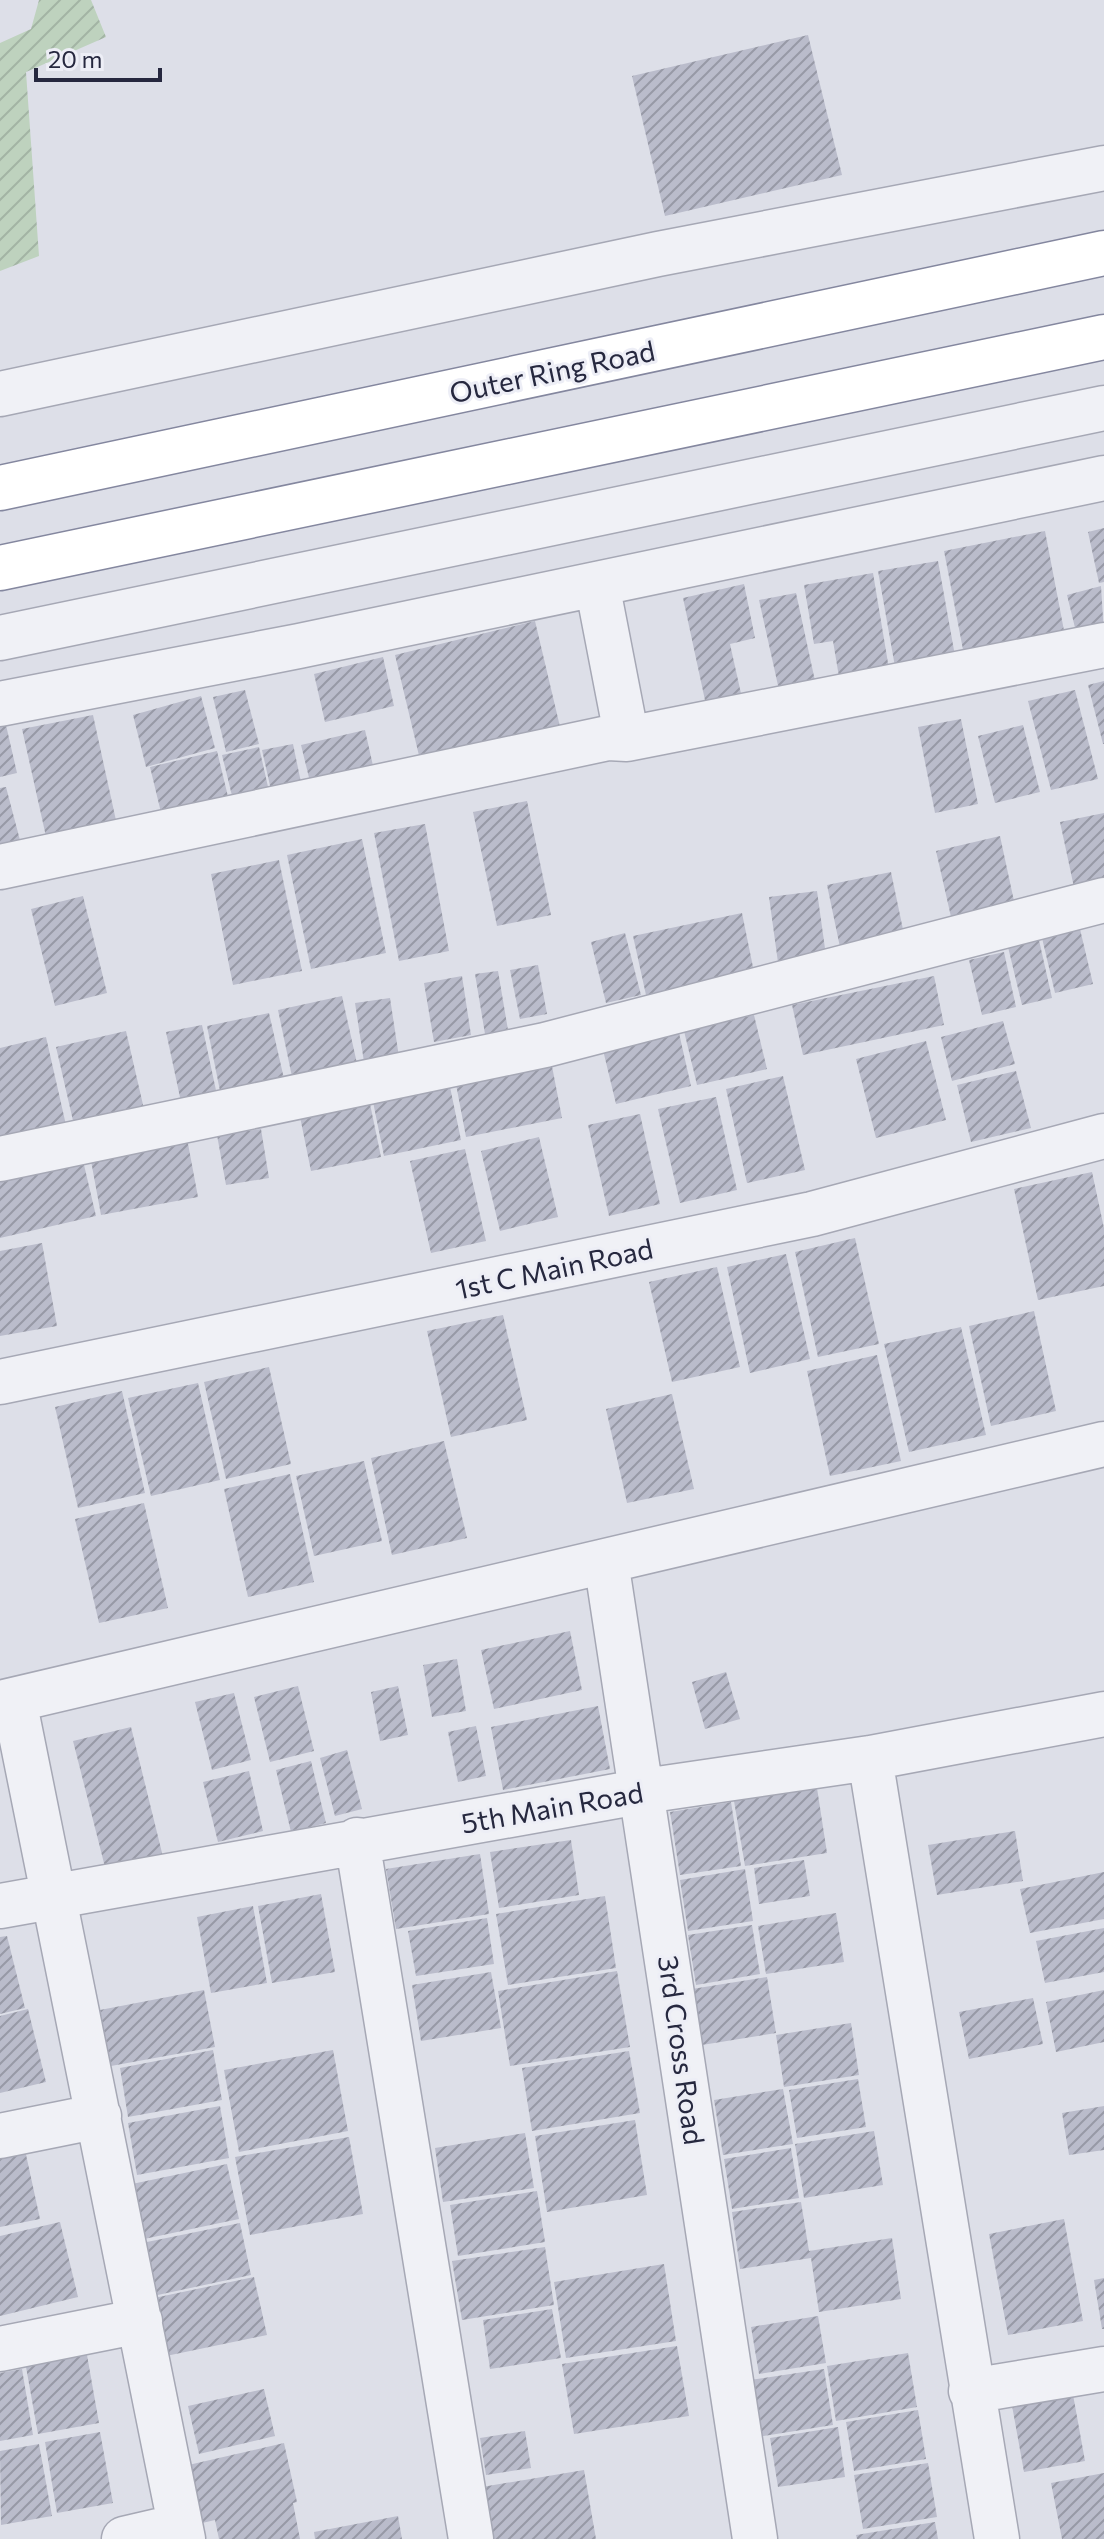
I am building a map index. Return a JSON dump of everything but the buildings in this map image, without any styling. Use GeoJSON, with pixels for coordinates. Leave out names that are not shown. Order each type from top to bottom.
{"type":"FeatureCollection","features":[{"type":"Feature","properties":{"kind":"highway","name":"Outer Ring Road"},"geometry":{"type":"LineString","coordinates":[[0,488],[1104,253]]}},
{"type":"Feature","properties":{"kind":"highway"},"geometry":{"type":"LineString","coordinates":[[0,568],[1104,337]]}},
{"type":"Feature","properties":{"kind":"street"},"geometry":{"type":"LineString","coordinates":[[0,394],[658,254],[1104,168]]}},
{"type":"Feature","properties":{"kind":"street"},"geometry":{"type":"LineString","coordinates":[[0,638],[1104,408]]}},
{"type":"Feature","properties":{"kind":"street"},"geometry":{"type":"LineString","coordinates":[[0,704],[1104,478]]}},
{"type":"Feature","properties":{"kind":"street"},"geometry":{"type":"LineString","coordinates":[[597,584],[627,739]]}},
{"type":"Feature","properties":{"kind":"street"},"geometry":{"type":"LineString","coordinates":[[0,867],[608,738],[627,739],[1104,645]]}},
{"type":"Feature","properties":{"kind":"street"},"geometry":{"type":"LineString","coordinates":[[0,1159],[545,1045],[1104,900]]}},
{"type":"Feature","properties":{"kind":"street","name":"1st C Main Road"},"geometry":{"type":"LineString","coordinates":[[0,1382],[812,1214],[1104,1136]]}},
{"type":"Feature","properties":{"kind":"street"},"geometry":{"type":"LineString","coordinates":[[124,2539],[182,2533],[54,1894],[7,1702],[1104,1444]]}},
{"type":"Feature","properties":{"kind":"street","name":"3rd Cross Road"},"geometry":{"type":"LineString","coordinates":[[606,1561],[644,1791],[755,2539]]}},
{"type":"Feature","properties":{"kind":"street","name":"5th Main Road"},"geometry":{"type":"LineString","coordinates":[[0,1906],[357,1840],[644,1791],[870,1758],[1104,1714]]}},
{"type":"Feature","properties":{"kind":"street"},"geometry":{"type":"LineString","coordinates":[[870,1758],[997,2539]]}},
{"type":"Feature","properties":{"kind":"street"},"geometry":{"type":"LineString","coordinates":[[357,1840],[471,2539]]}},
{"type":"Feature","properties":{"kind":"street"},"geometry":{"type":"LineString","coordinates":[[0,2136],[99,2116]]}},
{"type":"Feature","properties":{"kind":"street"},"geometry":{"type":"LineString","coordinates":[[0,2349],[140,2321]]}},
{"type":"Feature","properties":{"kind":"street"},"geometry":{"type":"LineString","coordinates":[[971,2391],[1104,2369]]}},
{"type":"Feature","properties":{"kind":"green space"},"geometry":{"type":"Polygon","coordinates":[[[39,0],[91,0],[106,37],[26,72],[39,256],[0,271],[0,43],[31,29],[39,0]]]}}]}
